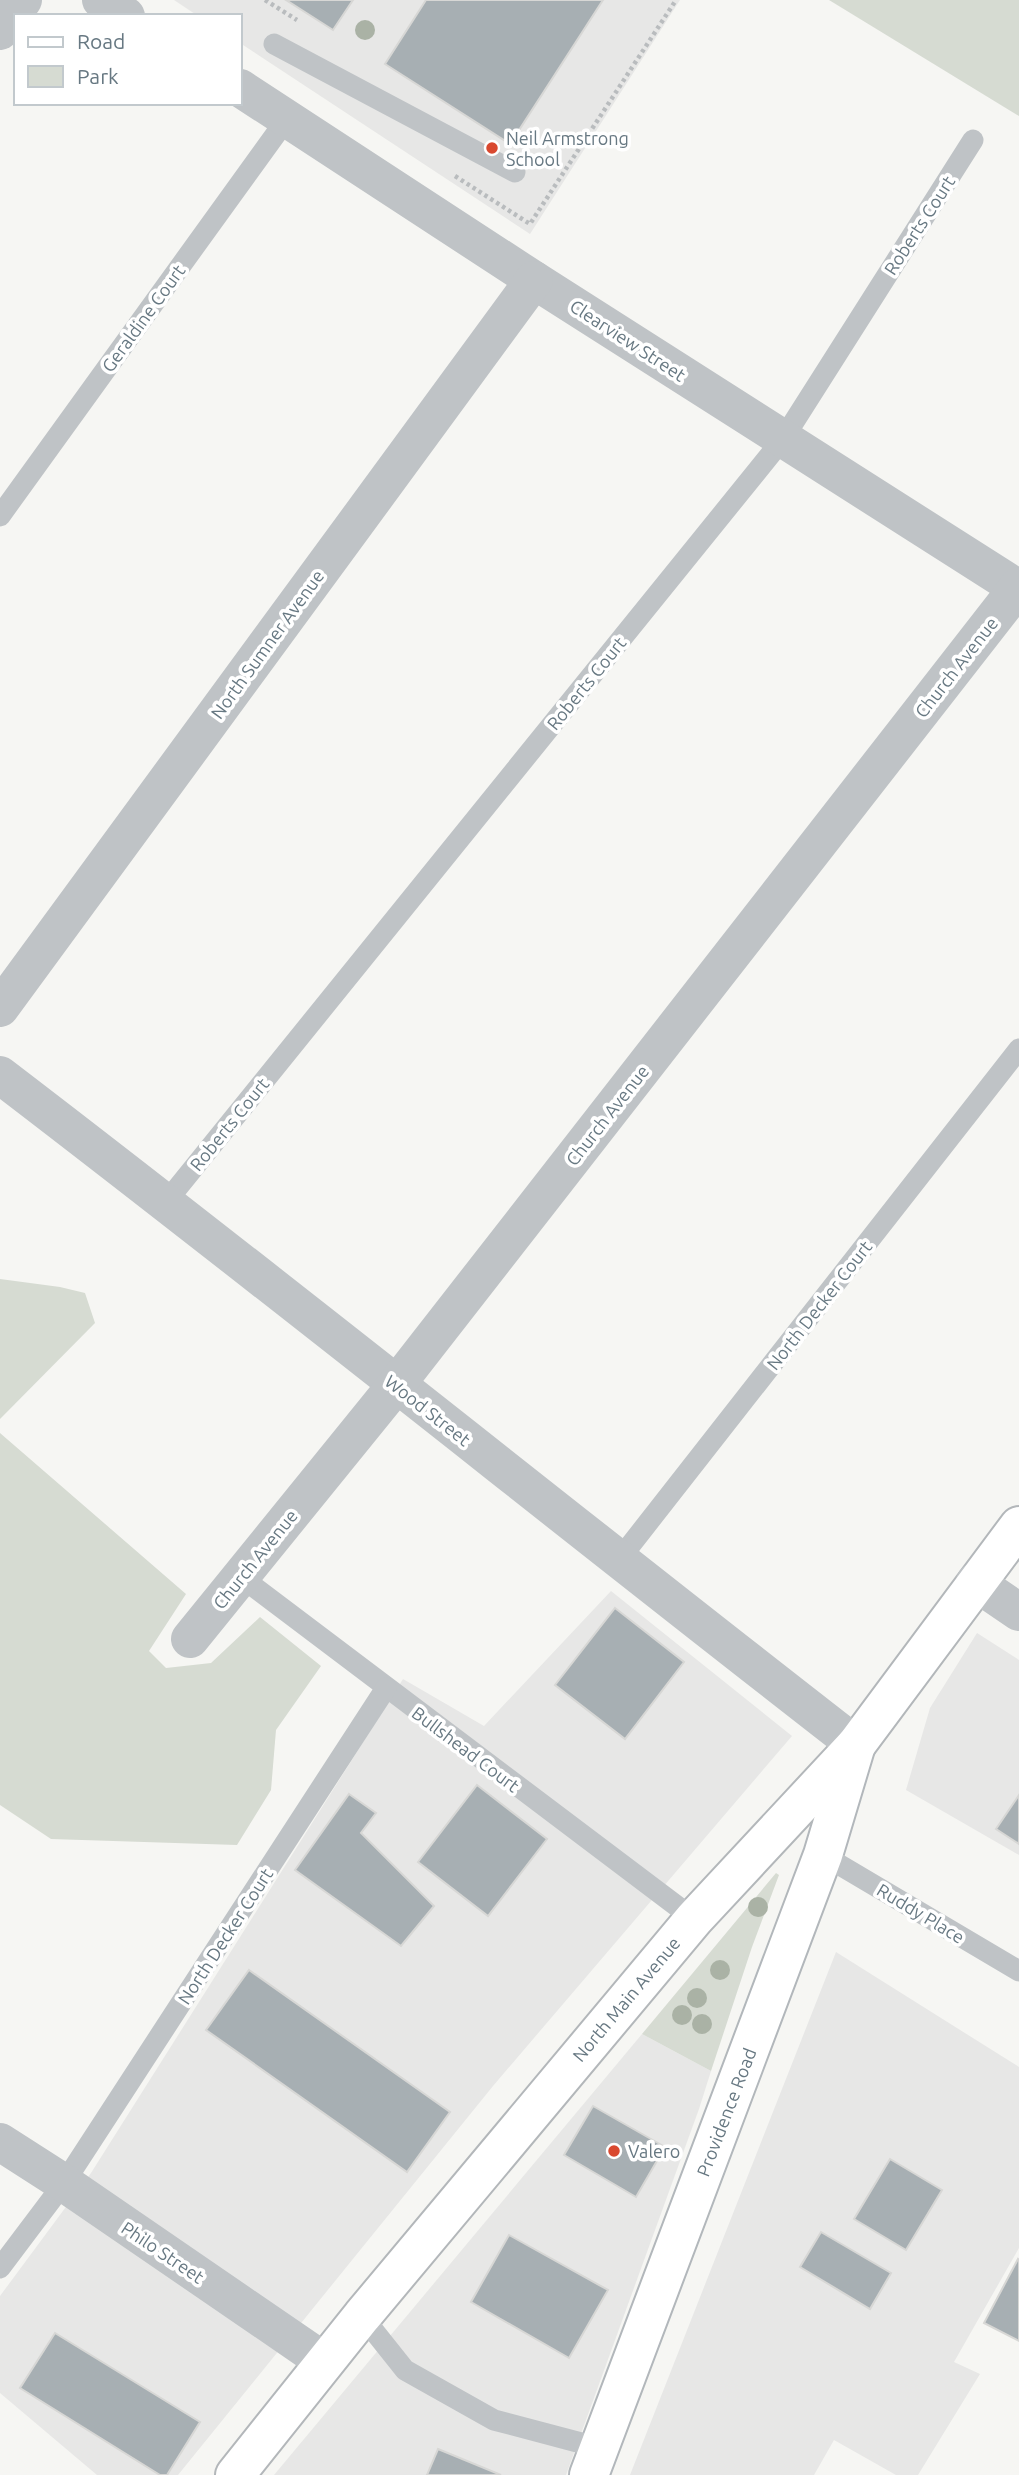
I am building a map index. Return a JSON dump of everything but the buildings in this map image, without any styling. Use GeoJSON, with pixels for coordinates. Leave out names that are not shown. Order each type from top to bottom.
{"type":"FeatureCollection","features":[{"type":"Feature","properties":{"kind":"main road","name":"North Main Avenue"},"geometry":{"type":"LineString","coordinates":[[235,2475],[362,2316],[694,1919],[856,1745],[1019,1526]]}},
{"type":"Feature","properties":{"kind":"main road","name":"Providence Road"},"geometry":{"type":"LineString","coordinates":[[594,2461],[823,1855],[856,1745]]}},
{"type":"Feature","properties":{"kind":"street"},"geometry":{"type":"LineString","coordinates":[[0,31],[23,0]]}},
{"type":"Feature","properties":{"kind":"street"},"geometry":{"type":"LineString","coordinates":[[101,0],[123,14]]}},
{"type":"Feature","properties":{"kind":"street","name":"Clearview Street"},"geometry":{"type":"LineString","coordinates":[[242,89],[534,280],[1019,587]]}},
{"type":"Feature","properties":{"kind":"street","name":"North Sumner Avenue"},"geometry":{"type":"LineString","coordinates":[[0,1008],[534,280]]}},
{"type":"Feature","properties":{"kind":"street","name":"Church Avenue"},"geometry":{"type":"LineString","coordinates":[[190,1639],[396,1385],[1019,587]]}},
{"type":"Feature","properties":{"kind":"street","name":"Wood Street"},"geometry":{"type":"LineString","coordinates":[[0,1075],[166,1202],[618,1561],[856,1745]]}},
{"type":"Feature","properties":{"kind":"street"},"geometry":{"type":"LineString","coordinates":[[975,1582],[1019,1612]]}},
{"type":"Feature","properties":{"kind":"street","name":"Philo Street"},"geometry":{"type":"LineString","coordinates":[[0,2142],[325,2362]]}},
{"type":"Feature","properties":{"kind":"lane"},"geometry":{"type":"LineString","coordinates":[[274,44],[514,172]]}},
{"type":"Feature","properties":{"kind":"lane","name":"Geraldine Court"},"geometry":{"type":"LineString","coordinates":[[0,516],[286,120]]}},
{"type":"Feature","properties":{"kind":"lane","name":"Roberts Court"},"geometry":{"type":"LineString","coordinates":[[166,1202],[783,439],[973,140]]}},
{"type":"Feature","properties":{"kind":"lane","name":"North Decker Court"},"geometry":{"type":"LineString","coordinates":[[618,1561],[1019,1049]]}},
{"type":"Feature","properties":{"kind":"lane","name":"Bullshead Court"},"geometry":{"type":"LineString","coordinates":[[241,1577],[694,1919]]}},
{"type":"Feature","properties":{"kind":"lane","name":"North Decker Court"},"geometry":{"type":"LineString","coordinates":[[0,2268],[64,2183],[386,1688]]}},
{"type":"Feature","properties":{"kind":"lane","name":"Ruddy Place"},"geometry":{"type":"LineString","coordinates":[[823,1855],[1019,1971]]}},
{"type":"Feature","properties":{"kind":"lane"},"geometry":{"type":"LineString","coordinates":[[362,2316],[405,2370],[495,2420],[594,2461]]}},
{"type":"Feature","properties":{"kind":"path"},"geometry":{"type":"LineString","coordinates":[[449,172],[530,224],[676,0]]}},
{"type":"Feature","properties":{"kind":"shaded area","name":"Neil Armstrong School"},"geometry":{"type":"Polygon","coordinates":[[[174,0],[680,0],[530,234],[242,44],[242,14],[195,14],[174,0]]]}},
{"type":"Feature","properties":{"kind":"shaded area"},"geometry":{"type":"Polygon","coordinates":[[[611,1591],[792,1736],[493,2086],[178,2475],[97,2475],[0,2393],[0,2296],[91,2173],[403,1679],[484,1726],[611,1591]]]}},
{"type":"Feature","properties":{"kind":"shaded area"},"geometry":{"type":"Polygon","coordinates":[[[977,1633],[1019,1660],[1019,1855],[906,1790],[930,1708],[977,1633]]]}},
{"type":"Feature","properties":{"kind":"shaded area"},"geometry":{"type":"Polygon","coordinates":[[[836,1952],[1019,2067],[1019,2248],[954,2362],[980,2374],[918,2475],[896,2475],[834,2440],[814,2475],[630,2475],[836,1952]]]}},
{"type":"Feature","properties":{"kind":"shaded area"},"geometry":{"type":"Polygon","coordinates":[[[642,2034],[711,2071],[566,2475],[274,2475],[642,2034]]]}},
{"type":"Feature","properties":{"kind":"green space"},"geometry":{"type":"Polygon","coordinates":[[[829,0],[1019,0],[1019,116],[829,0]]]}},
{"type":"Feature","properties":{"kind":"green space"},"geometry":{"type":"Polygon","coordinates":[[[0,1279],[85,1293],[95,1323],[0,1419],[0,1279]]]}},
{"type":"Feature","properties":{"kind":"green space"},"geometry":{"type":"Polygon","coordinates":[[[0,1433],[186,1594],[149,1651],[166,1668],[211,1663],[260,1617],[321,1666],[276,1730],[271,1790],[237,1845],[51,1839],[0,1805],[0,1433]]]}},
{"type":"Feature","properties":{"kind":"green space"},"geometry":{"type":"Polygon","coordinates":[[[776,1873],[779,1875],[711,2071],[642,2034],[776,1873]]]}},
{"type":"Feature","properties":{"kind":"place","name":"Neil Armstrong School"},"geometry":{"type":"Point","coordinates":[492,148]}},
{"type":"Feature","properties":{"kind":"place","name":"Valero"},"geometry":{"type":"Point","coordinates":[614,2151]}}]}
